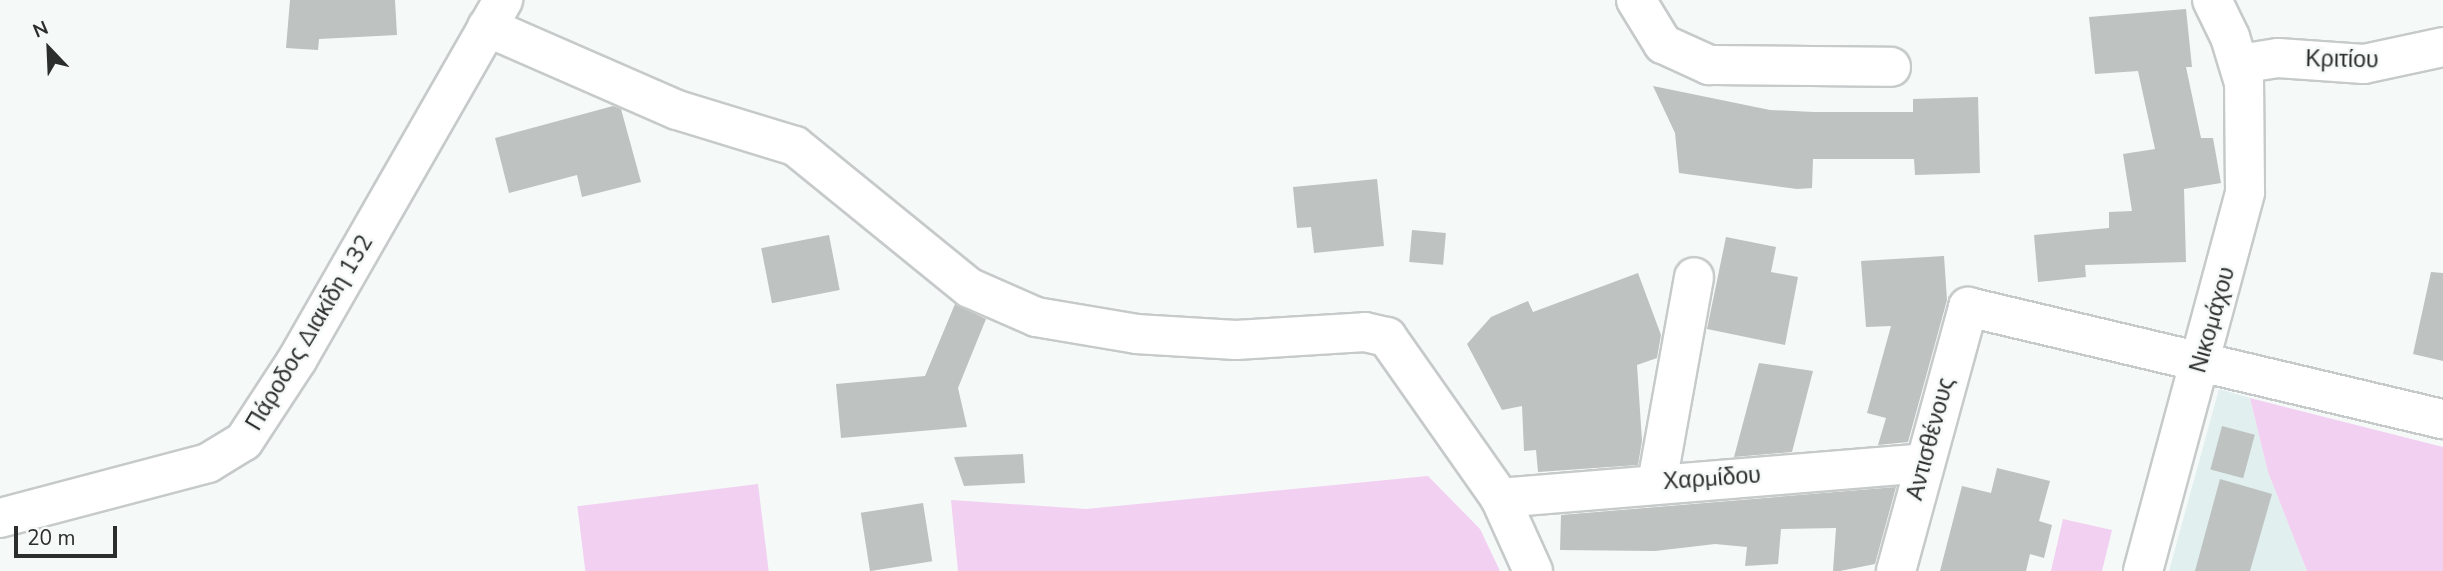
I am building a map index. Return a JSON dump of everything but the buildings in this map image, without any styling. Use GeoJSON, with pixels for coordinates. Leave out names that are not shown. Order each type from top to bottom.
{"type":"FeatureCollection","features":[{"type":"Feature","properties":{"kind":"street"},"geometry":{"type":"LineString","coordinates":[[1636,0],[1663,44],[1709,65],[1891,67]]}},
{"type":"Feature","properties":{"kind":"street","name":"Νικομάχου"},"geometry":{"type":"LineString","coordinates":[[2143,571],[2245,192],[2247,117],[2240,64],[2212,0]]}},
{"type":"Feature","properties":{"kind":"street"},"geometry":{"type":"LineString","coordinates":[[495,13],[677,110],[795,146],[970,288],[1035,317],[1076,327],[1236,340],[1365,332],[1387,337],[1500,498],[1533,571]]}},
{"type":"Feature","properties":{"kind":"street","name":"Πάροδος Διακίδη 132"},"geometry":{"type":"LineString","coordinates":[[0,518],[208,463],[244,441],[297,360],[495,13]]}},
{"type":"Feature","properties":{"kind":"street","name":"Κριτίου"},"geometry":{"type":"LineString","coordinates":[[2240,64],[2278,58],[2364,64],[2443,47]]}},
{"type":"Feature","properties":{"kind":"street"},"geometry":{"type":"LineString","coordinates":[[1657,483],[1694,277]]}},
{"type":"Feature","properties":{"kind":"street","name":"Αντισθένους"},"geometry":{"type":"LineString","coordinates":[[1896,571],[1968,306],[2200,362]]}},
{"type":"Feature","properties":{"kind":"street"},"geometry":{"type":"LineString","coordinates":[[2200,362],[2443,419]]}},
{"type":"Feature","properties":{"kind":"street","name":"Χαρμίδου"},"geometry":{"type":"LineString","coordinates":[[1500,498],[1924,463]]}},
{"type":"Feature","properties":{"kind":"shaded area"},"geometry":{"type":"Polygon","coordinates":[[[2219,389],[2250,398],[2268,472],[2307,571],[2169,571],[2219,389]]]}},
{"type":"Feature","properties":{"kind":"shaded area"},"geometry":{"type":"Polygon","coordinates":[[[2250,398],[2443,447],[2443,571],[2307,571],[2268,472],[2250,398]]]}},
{"type":"Feature","properties":{"kind":"shaded area"},"geometry":{"type":"Polygon","coordinates":[[[1428,476],[1480,529],[1500,571],[958,571],[951,500],[1086,509],[1428,476]]]}},
{"type":"Feature","properties":{"kind":"shaded area"},"geometry":{"type":"Polygon","coordinates":[[[758,484],[769,571],[585,571],[577,506],[758,484]]]}},
{"type":"Feature","properties":{"kind":"shaded area"},"geometry":{"type":"Polygon","coordinates":[[[2063,519],[2112,530],[2102,571],[2051,571],[2063,519]]]}}]}
